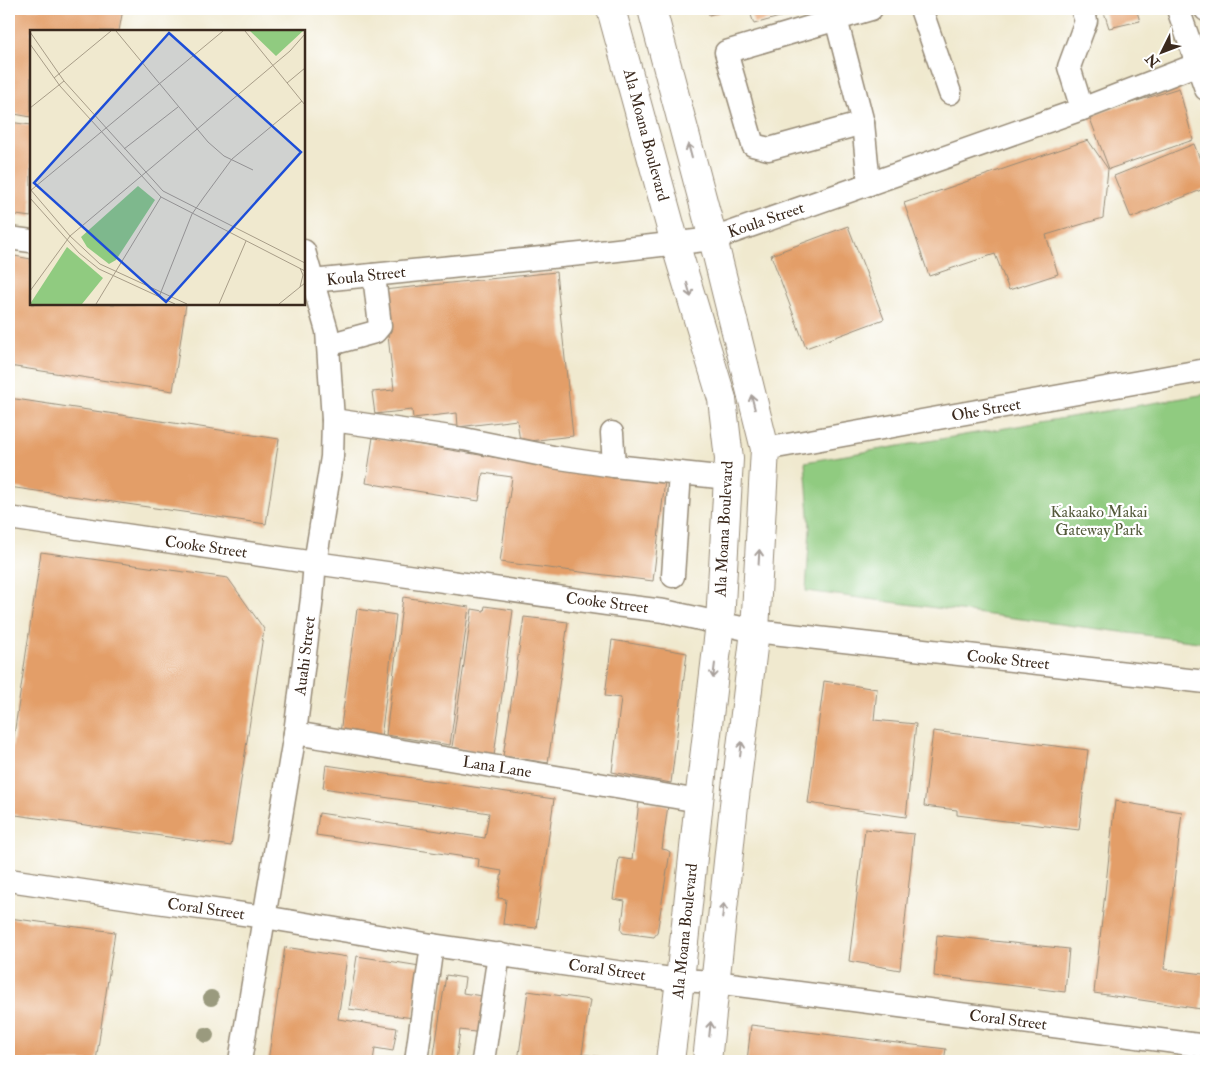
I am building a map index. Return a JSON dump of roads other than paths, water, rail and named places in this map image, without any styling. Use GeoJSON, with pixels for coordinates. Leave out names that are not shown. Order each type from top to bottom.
{"type":"FeatureCollection","features":[{"type":"Feature","properties":{"kind":"main road","name":"Ala Moana Boulevard"},"geometry":{"type":"LineString","coordinates":[[612,9],[676,243],[722,399],[729,459],[720,623],[670,1061]]}},
{"type":"Feature","properties":{"kind":"main road"},"geometry":{"type":"LineString","coordinates":[[652,9],[713,239],[765,449],[755,631],[734,805],[707,1061]]}},
{"type":"Feature","properties":{"kind":"street"},"geometry":{"type":"LineString","coordinates":[[863,123],[769,149],[753,146],[726,52],[867,9]]}},
{"type":"Feature","properties":{"kind":"street"},"geometry":{"type":"LineString","coordinates":[[921,9],[950,93]]}},
{"type":"Feature","properties":{"kind":"street"},"geometry":{"type":"LineString","coordinates":[[1082,9],[1086,21],[1069,67],[1082,109]]}},
{"type":"Feature","properties":{"kind":"street"},"geometry":{"type":"LineString","coordinates":[[1178,9],[1202,62],[1206,89]]}},
{"type":"Feature","properties":{"kind":"street"},"geometry":{"type":"LineString","coordinates":[[836,19],[863,123],[869,184]]}},
{"type":"Feature","properties":{"kind":"street","name":"Koula Street"},"geometry":{"type":"LineString","coordinates":[[308,280],[374,275],[713,239],[1082,109],[1202,62]]}},
{"type":"Feature","properties":{"kind":"street"},"geometry":{"type":"LineString","coordinates":[[9,238],[30,241]]}},
{"type":"Feature","properties":{"kind":"street","name":"Auahi Street"},"geometry":{"type":"LineString","coordinates":[[240,1061],[295,733],[315,563],[332,457],[333,420],[327,331],[308,280],[305,258]]}},
{"type":"Feature","properties":{"kind":"street"},"geometry":{"type":"LineString","coordinates":[[328,345],[375,332],[380,326],[374,275]]}},
{"type":"Feature","properties":{"kind":"street","name":"Ohe Street"},"geometry":{"type":"LineString","coordinates":[[765,449],[1206,370]]}},
{"type":"Feature","properties":{"kind":"street"},"geometry":{"type":"LineString","coordinates":[[333,420],[614,466],[728,478]]}},
{"type":"Feature","properties":{"kind":"street"},"geometry":{"type":"LineString","coordinates":[[612,433],[614,466]]}},
{"type":"Feature","properties":{"kind":"street"},"geometry":{"type":"LineString","coordinates":[[673,576],[680,473]]}},
{"type":"Feature","properties":{"kind":"street","name":"Cooke Street"},"geometry":{"type":"LineString","coordinates":[[9,518],[315,563],[664,611],[755,631],[1206,682]]}},
{"type":"Feature","properties":{"kind":"street","name":"Lana Lane"},"geometry":{"type":"LineString","coordinates":[[295,733],[699,801]]}},
{"type":"Feature","properties":{"kind":"street","name":"Coral Street"},"geometry":{"type":"LineString","coordinates":[[9,880],[264,917],[432,945],[680,980],[715,982],[1206,1046]]}},
{"type":"Feature","properties":{"kind":"street"},"geometry":{"type":"LineString","coordinates":[[416,1061],[432,945]]}},
{"type":"Feature","properties":{"kind":"street"},"geometry":{"type":"LineString","coordinates":[[483,1061],[499,954]]}},
{"type":"Feature","properties":{"kind":"park label","name":"Kakaako Makai Gateway Park"},"geometry":{"type":"Point","coordinates":[1099,521]}}]}
